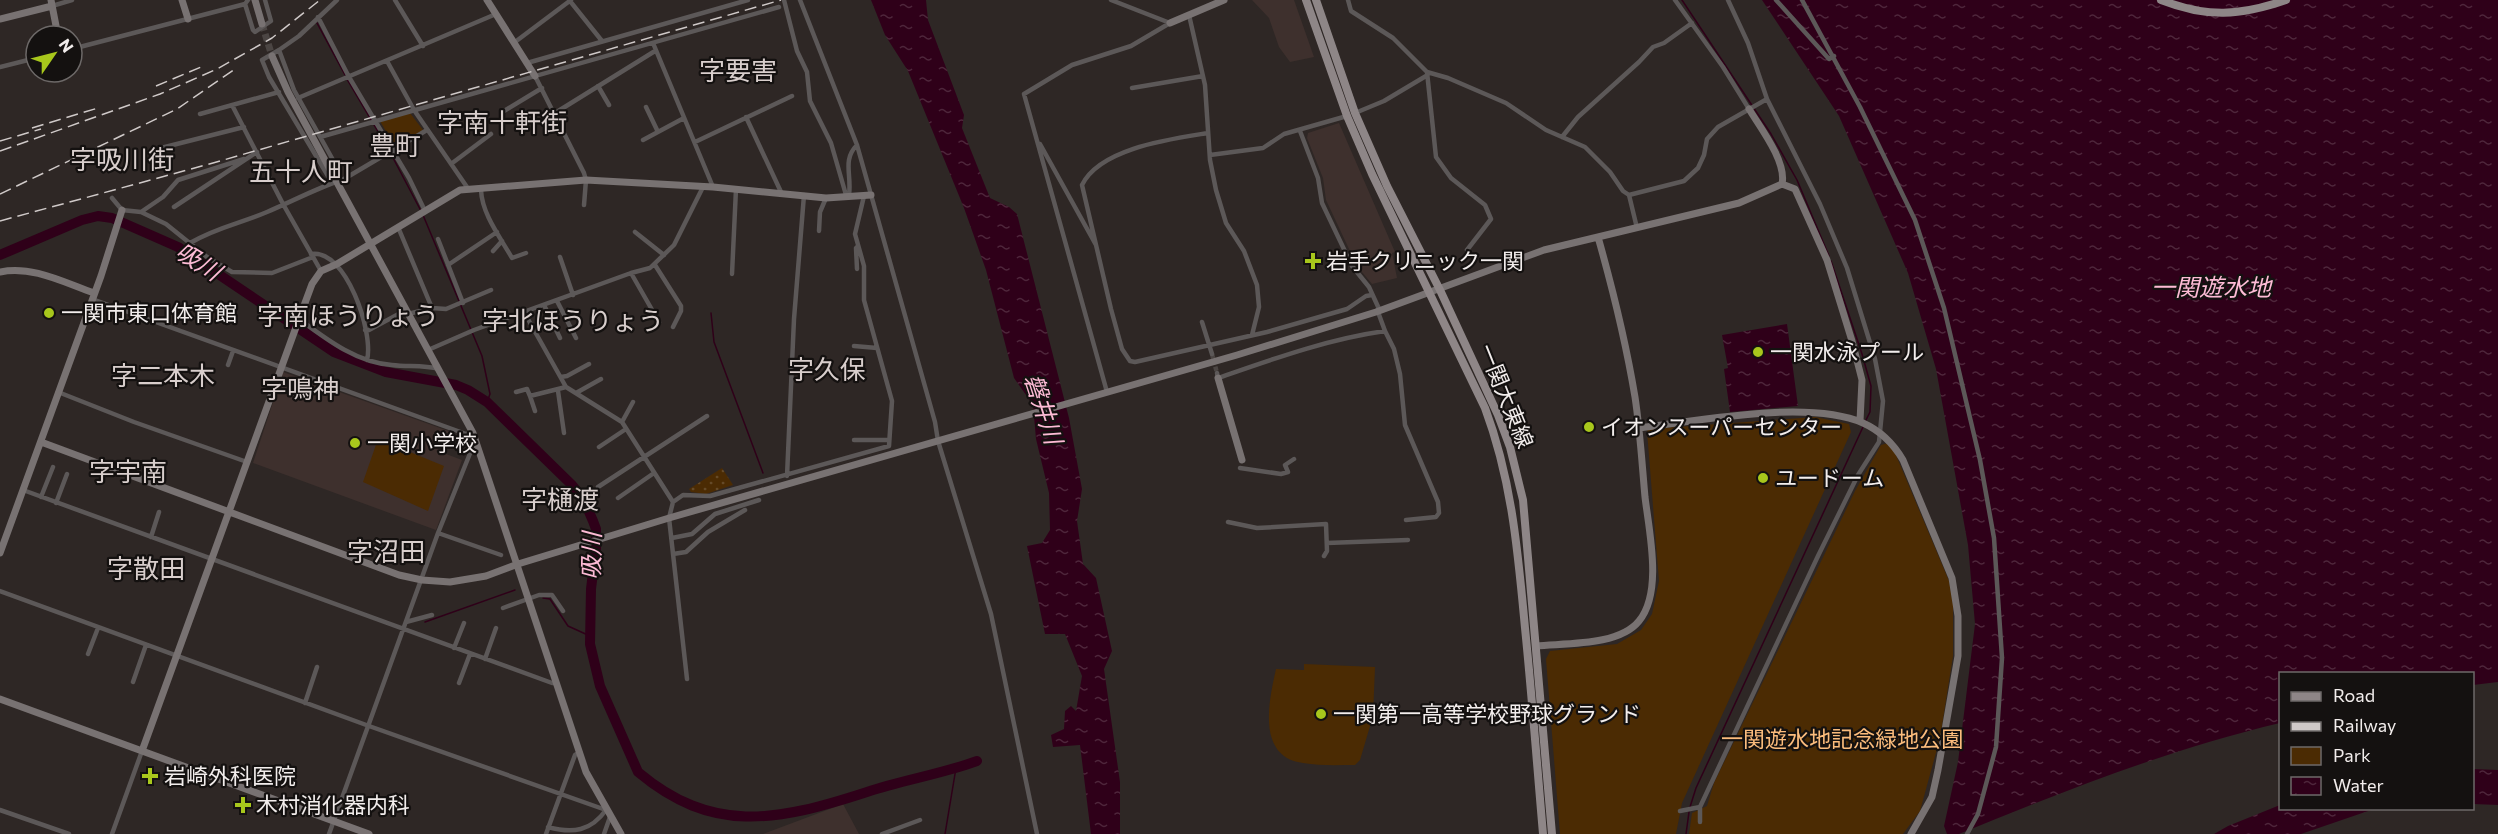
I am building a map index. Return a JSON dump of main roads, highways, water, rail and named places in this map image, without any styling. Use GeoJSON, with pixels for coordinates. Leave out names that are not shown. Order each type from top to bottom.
{"type":"FeatureCollection","features":[{"type":"Feature","properties":{"kind":"main road","name":"一関大東線"},"geometry":{"type":"LineString","coordinates":[[1306,0],[1351,114],[1429,294],[1485,408],[1505,471],[1517,542],[1543,834]]}},
{"type":"Feature","properties":{"kind":"main road","name":"一関大東線"},"geometry":{"type":"LineString","coordinates":[[1316,0],[1351,114],[1440,290],[1494,405],[1510,447],[1523,500],[1552,834]]}},
{"type":"Feature","properties":{"kind":"main road"},"geometry":{"type":"LineString","coordinates":[[2161,0],[2182,8],[2224,14],[2260,9],[2286,0]]}},
{"type":"Feature","properties":{"kind":"water","name":"磐井川"},"geometry":{"type":"Polygon","coordinates":[[[871,0],[926,0],[928,20],[964,115],[962,128],[990,198],[1009,207],[1017,214],[1069,418],[1082,489],[1077,521],[1083,564],[1096,578],[1112,651],[1104,669],[1120,782],[1120,834],[1091,834],[1080,745],[1053,747],[1051,735],[1064,729],[1065,711],[1071,706],[1076,711],[1082,676],[1065,634],[1045,634],[1027,546],[1042,543],[1050,530],[1049,493],[1036,439],[1033,405],[1014,378],[986,270],[964,208],[908,71],[885,35],[871,0]]]}},
{"type":"Feature","properties":{"kind":"water","name":"一関遊水地"},"geometry":{"type":"Polygon","coordinates":[[[1762,0],[2498,0],[2498,682],[2474,685],[2474,672],[2279,672],[2279,723],[2158,758],[1959,834],[1947,834],[1944,826],[1958,762],[1975,624],[1968,545],[1936,369],[1908,273],[1839,116],[1762,0]]]}},
{"type":"Feature","properties":{"kind":"water","name":"一関水泳プール"},"geometry":{"type":"Polygon","coordinates":[[[1787,324],[1798,406],[1730,412],[1724,369],[1728,368],[1722,335],[1787,324]]]}},
{"type":"Feature","properties":{"kind":"water"},"geometry":{"type":"Polygon","coordinates":[[[2474,769],[2498,770],[2498,805],[2474,804],[2474,769]]]}},
{"type":"Feature","properties":{"kind":"water"},"geometry":{"type":"Polygon","coordinates":[[[2279,805],[2279,810],[2371,810],[2301,834],[2214,834],[2279,805]]]}},
{"type":"Feature","properties":{"kind":"waterway"},"geometry":{"type":"LineString","coordinates":[[1682,0],[1771,134],[1797,180],[1829,256]]}},
{"type":"Feature","properties":{"kind":"waterway"},"geometry":{"type":"LineString","coordinates":[[317,23],[345,75]]}},
{"type":"Feature","properties":{"kind":"waterway"},"geometry":{"type":"LineString","coordinates":[[347,79],[389,150]]}},
{"type":"Feature","properties":{"kind":"waterway"},"geometry":{"type":"LineString","coordinates":[[391,154],[421,211]]}},
{"type":"Feature","properties":{"kind":"waterway"},"geometry":{"type":"LineString","coordinates":[[423,215],[482,356],[490,394],[487,402]]}},
{"type":"Feature","properties":{"kind":"waterway","name":"吸川"},"geometry":{"type":"LineString","coordinates":[[0,255],[82,220],[98,216],[112,218],[178,247],[334,352],[386,372],[456,385],[487,402],[571,484],[584,500],[596,529],[591,589],[590,644],[600,686],[638,772],[665,792],[692,806],[719,813],[746,816],[774,815],[834,802],[977,761]]}},
{"type":"Feature","properties":{"kind":"waterway"},"geometry":{"type":"LineString","coordinates":[[1831,261],[1871,386],[1870,412],[1865,422]]}},
{"type":"Feature","properties":{"kind":"waterway"},"geometry":{"type":"LineString","coordinates":[[711,313],[714,342],[763,473]]}},
{"type":"Feature","properties":{"kind":"waterway"},"geometry":{"type":"LineString","coordinates":[[1690,807],[1696,788],[1863,427]]}},
{"type":"Feature","properties":{"kind":"waterway"},"geometry":{"type":"LineString","coordinates":[[425,622],[515,590]]}},
{"type":"Feature","properties":{"kind":"waterway"},"geometry":{"type":"LineString","coordinates":[[543,598],[550,599],[568,626],[590,636]]}},
{"type":"Feature","properties":{"kind":"waterway"},"geometry":{"type":"LineString","coordinates":[[945,834],[956,768]]}},
{"type":"Feature","properties":{"kind":"waterway"},"geometry":{"type":"LineString","coordinates":[[1686,834],[1689,812]]}},
{"type":"Feature","properties":{"kind":"tunnel"},"geometry":{"type":"LineString","coordinates":[[262,24],[272,56]]}},
{"type":"Feature","properties":{"kind":"tunnel"},"geometry":{"type":"LineString","coordinates":[[1212,354],[1217,373]]}},
{"type":"Feature","properties":{"kind":"railway"},"geometry":{"type":"LineString","coordinates":[[0,151],[160,94],[217,69],[272,38],[320,0]]}},
{"type":"Feature","properties":{"kind":"railway"},"geometry":{"type":"LineString","coordinates":[[0,221],[213,163],[781,0]]}},
{"type":"Feature","properties":{"kind":"railway"},"geometry":{"type":"LineString","coordinates":[[156,86],[201,67]]}},
{"type":"Feature","properties":{"kind":"railway"},"geometry":{"type":"LineString","coordinates":[[0,194],[177,109],[235,69]]}},
{"type":"Feature","properties":{"kind":"railway"},"geometry":{"type":"LineString","coordinates":[[32,128],[98,108]]}},
{"type":"Feature","properties":{"kind":"railway"},"geometry":{"type":"LineString","coordinates":[[0,141],[41,129]]}},
{"type":"Feature","properties":{"kind":"place","name":"岩手クリニック一関"},"geometry":{"type":"Point","coordinates":[1313,261]}},
{"type":"Feature","properties":{"kind":"place","name":"一関市東口体育館"},"geometry":{"type":"Point","coordinates":[49,313]}},
{"type":"Feature","properties":{"kind":"place","name":"一関水泳プール"},"geometry":{"type":"Point","coordinates":[1758,352]}},
{"type":"Feature","properties":{"kind":"place","name":"イオンスーパーセンター"},"geometry":{"type":"Point","coordinates":[1589,427]}},
{"type":"Feature","properties":{"kind":"place","name":"一関小学校"},"geometry":{"type":"Point","coordinates":[355,443]}},
{"type":"Feature","properties":{"kind":"place","name":"ユードーム"},"geometry":{"type":"Point","coordinates":[1763,478]}},
{"type":"Feature","properties":{"kind":"place","name":"一関第一高等学校野球グランド"},"geometry":{"type":"Point","coordinates":[1321,714]}},
{"type":"Feature","properties":{"kind":"place","name":"岩崎外科医院"},"geometry":{"type":"Point","coordinates":[150,776]}},
{"type":"Feature","properties":{"kind":"place","name":"木村消化器内科"},"geometry":{"type":"Point","coordinates":[243,805]}},
{"type":"Feature","properties":{"kind":"district","name":"字要害"},"geometry":{"type":"Point","coordinates":[738,71]}},
{"type":"Feature","properties":{"kind":"district","name":"字南十軒街"},"geometry":{"type":"Point","coordinates":[502,123]}},
{"type":"Feature","properties":{"kind":"district","name":"豊町"},"geometry":{"type":"Point","coordinates":[395,146]}},
{"type":"Feature","properties":{"kind":"district","name":"字吸川街"},"geometry":{"type":"Point","coordinates":[122,160]}},
{"type":"Feature","properties":{"kind":"district","name":"五十人町"},"geometry":{"type":"Point","coordinates":[301,172]}},
{"type":"Feature","properties":{"kind":"district","name":"字南ほうりょう"},"geometry":{"type":"Point","coordinates":[348,316]}},
{"type":"Feature","properties":{"kind":"district","name":"字北ほうりょう"},"geometry":{"type":"Point","coordinates":[573,321]}},
{"type":"Feature","properties":{"kind":"district","name":"字久保"},"geometry":{"type":"Point","coordinates":[827,370]}},
{"type":"Feature","properties":{"kind":"district","name":"字二本木"},"geometry":{"type":"Point","coordinates":[163,376]}},
{"type":"Feature","properties":{"kind":"district","name":"字鳴神"},"geometry":{"type":"Point","coordinates":[300,389]}},
{"type":"Feature","properties":{"kind":"district","name":"字宇南"},"geometry":{"type":"Point","coordinates":[128,472]}},
{"type":"Feature","properties":{"kind":"district","name":"字樋渡"},"geometry":{"type":"Point","coordinates":[560,500]}},
{"type":"Feature","properties":{"kind":"district","name":"字沼田"},"geometry":{"type":"Point","coordinates":[386,552]}},
{"type":"Feature","properties":{"kind":"district","name":"字散田"},"geometry":{"type":"Point","coordinates":[146,569]}},
{"type":"Feature","properties":{"kind":"park label","name":"一関遊水地記念緑地公園"},"geometry":{"type":"Point","coordinates":[1842,739]}}]}
